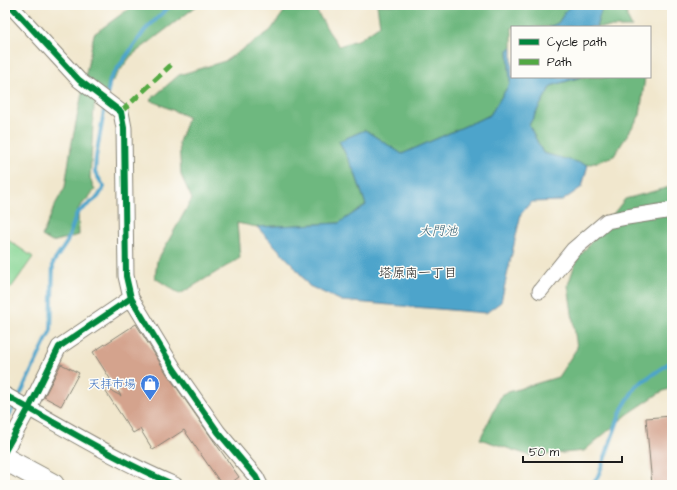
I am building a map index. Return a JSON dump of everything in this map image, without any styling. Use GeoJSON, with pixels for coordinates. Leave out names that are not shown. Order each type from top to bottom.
{"type":"FeatureCollection","features":[{"type":"Feature","properties":{"kind":"highway"},"geometry":{"type":"LineString","coordinates":[[5,459],[52,485]]}},
{"type":"Feature","properties":{"kind":"street"},"geometry":{"type":"LineString","coordinates":[[10,5],[79,80],[121,112],[124,128],[126,276],[131,298],[174,369],[218,432],[256,477],[260,485]]}},
{"type":"Feature","properties":{"kind":"street"},"geometry":{"type":"LineString","coordinates":[[540,291],[573,250],[607,221],[672,210]]}},
{"type":"Feature","properties":{"kind":"street"},"geometry":{"type":"LineString","coordinates":[[5,451],[30,408],[59,348],[131,298]]}},
{"type":"Feature","properties":{"kind":"street"},"geometry":{"type":"LineString","coordinates":[[5,395],[152,475],[175,485]]}},
{"type":"Feature","properties":{"kind":"green space"},"geometry":{"type":"Polygon","coordinates":[[[134,5],[198,5],[131,56],[94,106],[90,178],[95,190],[78,209],[79,235],[52,242],[42,236],[56,203],[65,187],[71,147],[94,34],[134,5]]]}},
{"type":"Feature","properties":{"kind":"green space"},"geometry":{"type":"Polygon","coordinates":[[[289,5],[304,5],[316,10],[339,46],[360,39],[380,25],[377,5],[570,5],[558,23],[551,26],[511,26],[511,48],[508,50],[510,83],[490,115],[402,154],[365,130],[339,141],[355,173],[366,205],[339,223],[257,227],[237,223],[240,258],[180,294],[155,278],[157,261],[192,199],[181,175],[179,142],[188,117],[150,100],[179,75],[225,61],[270,31],[289,5]]]}},
{"type":"Feature","properties":{"kind":"green space"},"geometry":{"type":"Polygon","coordinates":[[[603,5],[626,5],[627,17],[632,26],[596,26],[603,5]]]}},
{"type":"Feature","properties":{"kind":"green space"},"geometry":{"type":"Polygon","coordinates":[[[578,78],[645,78],[640,115],[614,156],[588,165],[543,153],[529,125],[551,86],[578,78]]]}},
{"type":"Feature","properties":{"kind":"green space"},"geometry":{"type":"Polygon","coordinates":[[[672,182],[672,388],[661,392],[628,414],[584,451],[531,456],[480,439],[502,394],[558,377],[577,348],[568,285],[576,261],[625,199],[670,187],[672,182]]]}},
{"type":"Feature","properties":{"kind":"green space"},"geometry":{"type":"Polygon","coordinates":[[[5,238],[33,257],[11,288],[5,284],[5,238]]]}},
{"type":"Feature","properties":{"kind":"water"},"geometry":{"type":"Polygon","coordinates":[[[570,5],[603,5],[596,26],[551,26],[558,23],[570,5]]]}},
{"type":"Feature","properties":{"kind":"water","name":"大門池"},"geometry":{"type":"Polygon","coordinates":[[[511,48],[511,78],[578,78],[551,86],[529,125],[543,153],[588,165],[582,187],[562,201],[531,202],[521,214],[501,302],[486,313],[342,301],[309,286],[294,266],[257,227],[339,223],[366,205],[355,173],[339,141],[365,130],[402,154],[490,115],[510,83],[508,50],[511,48]]]}},
{"type":"Feature","properties":{"kind":"building","name":"天拝市場"},"geometry":{"type":"Polygon","coordinates":[[[136,324],[167,374],[239,477],[228,485],[222,485],[184,430],[153,450],[140,429],[133,433],[102,386],[121,396],[93,352],[136,324]]]}},
{"type":"Feature","properties":{"kind":"building"},"geometry":{"type":"Polygon","coordinates":[[[61,364],[79,373],[61,406],[44,397],[61,364]]]}},
{"type":"Feature","properties":{"kind":"building"},"geometry":{"type":"Polygon","coordinates":[[[672,416],[672,485],[652,485],[646,418],[672,416]]]}},
{"type":"Feature","properties":{"kind":"waterway"},"geometry":{"type":"LineString","coordinates":[[107,96],[110,79],[145,30],[171,5]]}},
{"type":"Feature","properties":{"kind":"waterway"},"geometry":{"type":"LineString","coordinates":[[18,399],[51,330],[53,263],[67,242],[77,213],[98,197],[104,187],[95,172],[96,157],[105,105]]}},
{"type":"Feature","properties":{"kind":"waterway"},"geometry":{"type":"LineString","coordinates":[[593,485],[599,474],[622,409],[636,386],[672,361]]}},
{"type":"Feature","properties":{"kind":"waterway"},"geometry":{"type":"LineString","coordinates":[[5,416],[8,417],[15,405]]}},
{"type":"Feature","properties":{"kind":"marked path"},"geometry":{"type":"LineString","coordinates":[[121,112],[171,65]]}},
{"type":"Feature","properties":{"kind":"marked path"},"geometry":{"type":"LineString","coordinates":[[672,73],[672,86]]}},
{"type":"Feature","properties":{"kind":"cycle path"},"geometry":{"type":"LineString","coordinates":[[10,5],[79,80],[121,112],[124,128],[126,276],[131,298],[174,369],[218,432],[256,477],[260,485]]}},
{"type":"Feature","properties":{"kind":"cycle path"},"geometry":{"type":"LineString","coordinates":[[5,451],[29,408],[59,347],[131,298]]}},
{"type":"Feature","properties":{"kind":"cycle path"},"geometry":{"type":"LineString","coordinates":[[5,395],[110,454],[175,485]]}},
{"type":"Feature","properties":{"kind":"place","name":"天拝市場"},"geometry":{"type":"Point","coordinates":[150,401]}},
{"type":"Feature","properties":{"kind":"district","name":"塔原南一丁目"},"geometry":{"type":"Point","coordinates":[418,273]}}]}
